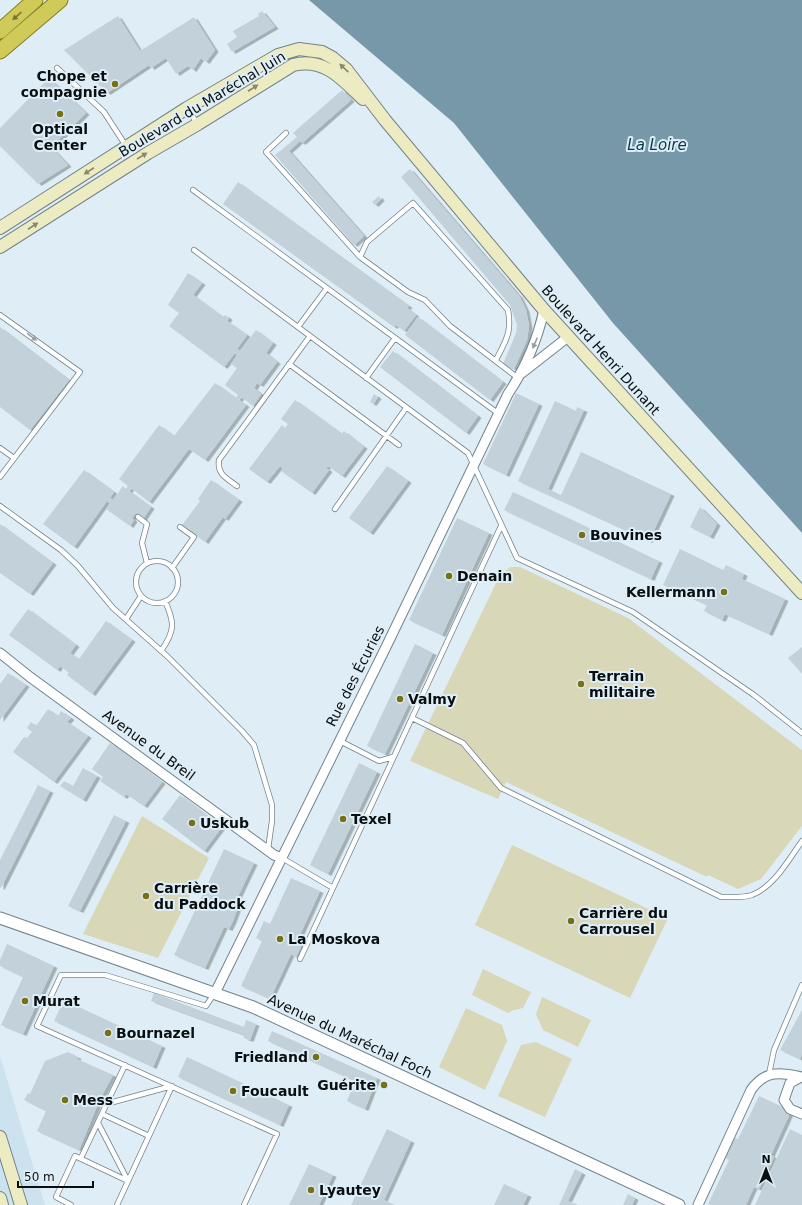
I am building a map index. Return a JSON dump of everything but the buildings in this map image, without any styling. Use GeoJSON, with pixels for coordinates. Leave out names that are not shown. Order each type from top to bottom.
{"type":"FeatureCollection","features":[{"type":"Feature","properties":{"kind":"highway"},"geometry":{"type":"LineString","coordinates":[[0,31],[34,0]]}},
{"type":"Feature","properties":{"kind":"highway"},"geometry":{"type":"LineString","coordinates":[[0,51],[56,4]]}},
{"type":"Feature","properties":{"kind":"highway"},"geometry":{"type":"LineString","coordinates":[[0,58],[56,4]]}},
{"type":"Feature","properties":{"kind":"main road","name":"Boulevard du Maréchal Juin"},"geometry":{"type":"LineString","coordinates":[[0,228],[187,108],[278,55],[300,49],[312,50],[333,58],[346,68],[385,120]]}},
{"type":"Feature","properties":{"kind":"main road","name":"Boulevard du Maréchal Juin"},"geometry":{"type":"LineString","coordinates":[[0,247],[285,68],[300,63],[309,62],[327,67],[339,76],[385,120]]}},
{"type":"Feature","properties":{"kind":"main road","name":"Boulevard Henri Dunant"},"geometry":{"type":"LineString","coordinates":[[385,120],[544,310],[802,593]]}},
{"type":"Feature","properties":{"kind":"main road"},"geometry":{"type":"LineString","coordinates":[[0,1137],[20,1205]]}},
{"type":"Feature","properties":{"kind":"main road"},"geometry":{"type":"LineString","coordinates":[[0,1198],[2,1205]]}},
{"type":"Feature","properties":{"kind":"street","name":"Rue des Écuries"},"geometry":{"type":"LineString","coordinates":[[215,992],[386,647],[508,394],[520,376],[538,335],[544,310]]}},
{"type":"Feature","properties":{"kind":"street","name":"Rue des Écuries"},"geometry":{"type":"LineString","coordinates":[[520,376],[568,337]]}},
{"type":"Feature","properties":{"kind":"street","name":"Avenue du Breil"},"geometry":{"type":"LineString","coordinates":[[0,653],[30,677],[282,858]]}},
{"type":"Feature","properties":{"kind":"street","name":"Avenue du Maréchal Foch"},"geometry":{"type":"LineString","coordinates":[[0,918],[215,992],[291,1024],[678,1205]]}},
{"type":"Feature","properties":{"kind":"street"},"geometry":{"type":"LineString","coordinates":[[698,1205],[751,1090],[757,1081],[769,1074],[784,1074],[802,1077]]}},
{"type":"Feature","properties":{"kind":"street"},"geometry":{"type":"LineString","coordinates":[[802,1077],[790,1083],[784,1100],[790,1109],[802,1114]]}},
{"type":"Feature","properties":{"kind":"lane"},"geometry":{"type":"LineString","coordinates":[[57,68],[104,112],[126,147]]}},
{"type":"Feature","properties":{"kind":"lane"},"geometry":{"type":"LineString","coordinates":[[187,108],[198,124]]}},
{"type":"Feature","properties":{"kind":"lane"},"geometry":{"type":"LineString","coordinates":[[286,134],[266,152],[360,257],[408,292],[425,300],[450,326],[520,376]]}},
{"type":"Feature","properties":{"kind":"lane"},"geometry":{"type":"LineString","coordinates":[[193,190],[499,414]]}},
{"type":"Feature","properties":{"kind":"lane"},"geometry":{"type":"LineString","coordinates":[[360,257],[367,242],[413,203],[508,310],[511,325],[496,360]]}},
{"type":"Feature","properties":{"kind":"lane"},"geometry":{"type":"LineString","coordinates":[[194,250],[468,453],[474,463],[501,526],[517,558],[633,612],[754,695],[802,733]]}},
{"type":"Feature","properties":{"kind":"lane"},"geometry":{"type":"LineString","coordinates":[[298,327],[327,288]]}},
{"type":"Feature","properties":{"kind":"lane"},"geometry":{"type":"LineString","coordinates":[[0,315],[80,372],[0,477]]}},
{"type":"Feature","properties":{"kind":"lane"},"geometry":{"type":"LineString","coordinates":[[237,486],[220,473],[218,468],[219,460],[310,336]]}},
{"type":"Feature","properties":{"kind":"lane"},"geometry":{"type":"LineString","coordinates":[[366,378],[395,338]]}},
{"type":"Feature","properties":{"kind":"lane"},"geometry":{"type":"LineString","coordinates":[[289,364],[400,445]]}},
{"type":"Feature","properties":{"kind":"lane"},"geometry":{"type":"LineString","coordinates":[[335,509],[406,408]]}},
{"type":"Feature","properties":{"kind":"lane"},"geometry":{"type":"LineString","coordinates":[[0,448],[14,458]]}},
{"type":"Feature","properties":{"kind":"lane"},"geometry":{"type":"LineString","coordinates":[[0,506],[61,550],[82,570],[113,608],[160,651],[242,731],[254,745],[272,805],[272,821],[268,849]]}},
{"type":"Feature","properties":{"kind":"lane"},"geometry":{"type":"LineString","coordinates":[[138,517],[147,524],[142,543],[147,563]]}},
{"type":"Feature","properties":{"kind":"lane"},"geometry":{"type":"LineString","coordinates":[[172,568],[194,537],[180,526]]}},
{"type":"Feature","properties":{"kind":"lane"},"geometry":{"type":"LineString","coordinates":[[300,960],[501,526]]}},
{"type":"Feature","properties":{"kind":"lane"},"geometry":{"type":"LineString","coordinates":[[159,561],[172,568],[178,579],[178,585],[171,597],[165,601],[152,602],[141,596],[135,582],[140,568],[147,563],[159,561]]}},
{"type":"Feature","properties":{"kind":"lane"},"geometry":{"type":"LineString","coordinates":[[126,619],[141,596]]}},
{"type":"Feature","properties":{"kind":"lane"},"geometry":{"type":"LineString","coordinates":[[160,651],[173,630],[170,612],[165,601]]}},
{"type":"Feature","properties":{"kind":"lane"},"geometry":{"type":"LineString","coordinates":[[412,718],[463,743],[501,788],[721,897],[751,895],[764,888],[776,876],[802,841]]}},
{"type":"Feature","properties":{"kind":"lane"},"geometry":{"type":"LineString","coordinates":[[339,740],[379,761],[393,757]]}},
{"type":"Feature","properties":{"kind":"lane"},"geometry":{"type":"LineString","coordinates":[[282,858],[333,888]]}},
{"type":"Feature","properties":{"kind":"lane"},"geometry":{"type":"LineString","coordinates":[[215,992],[206,1006],[105,975],[61,975],[37,1026],[277,1134],[244,1205]]}},
{"type":"Feature","properties":{"kind":"lane"},"geometry":{"type":"LineString","coordinates":[[769,1074],[774,1050],[802,985]]}},
{"type":"Feature","properties":{"kind":"lane"},"geometry":{"type":"LineString","coordinates":[[81,1158],[125,1065]]}},
{"type":"Feature","properties":{"kind":"lane"},"geometry":{"type":"LineString","coordinates":[[106,1104],[172,1086]]}},
{"type":"Feature","properties":{"kind":"lane"},"geometry":{"type":"LineString","coordinates":[[117,1205],[172,1086]]}},
{"type":"Feature","properties":{"kind":"lane"},"geometry":{"type":"LineString","coordinates":[[102,1114],[149,1136]]}},
{"type":"Feature","properties":{"kind":"lane"},"geometry":{"type":"LineString","coordinates":[[98,1123],[128,1181]]}},
{"type":"Feature","properties":{"kind":"lane"},"geometry":{"type":"LineString","coordinates":[[71,1205],[56,1197],[75,1156],[128,1181]]}},
{"type":"Feature","properties":{"kind":"shaded area"},"geometry":{"type":"Polygon","coordinates":[[[0,1056],[45,1205],[0,1205],[0,1056]]]}},
{"type":"Feature","properties":{"kind":"green space","name":"Terrain militaire"},"geometry":{"type":"Polygon","coordinates":[[[510,567],[520,567],[628,618],[802,750],[802,826],[761,879],[738,889],[708,875],[707,877],[506,782],[498,799],[410,761],[500,575],[510,567]]]}},
{"type":"Feature","properties":{"kind":"green space","name":"Carrière du Paddock"},"geometry":{"type":"Polygon","coordinates":[[[142,816],[209,858],[158,958],[83,934],[142,816]]]}},
{"type":"Feature","properties":{"kind":"green space","name":"Carrière du Carrousel"},"geometry":{"type":"Polygon","coordinates":[[[512,845],[668,918],[630,998],[475,925],[512,845]]]}},
{"type":"Feature","properties":{"kind":"green space"},"geometry":{"type":"Polygon","coordinates":[[[483,969],[531,992],[523,1008],[508,1013],[472,995],[483,969]]]}},
{"type":"Feature","properties":{"kind":"green space"},"geometry":{"type":"Polygon","coordinates":[[[542,997],[591,1020],[578,1047],[543,1030],[536,1014],[542,997]]]}},
{"type":"Feature","properties":{"kind":"green space"},"geometry":{"type":"Polygon","coordinates":[[[466,1008],[502,1025],[507,1041],[485,1090],[439,1067],[466,1008]]]}},
{"type":"Feature","properties":{"kind":"green space"},"geometry":{"type":"Polygon","coordinates":[[[536,1042],[572,1059],[545,1117],[498,1096],[521,1045],[536,1042]]]}},
{"type":"Feature","properties":{"kind":"water","name":"La Loire"},"geometry":{"type":"Polygon","coordinates":[[[309,0],[802,0],[802,533],[613,323],[454,123],[309,0]]]}},
{"type":"Feature","properties":{"kind":"place","name":"Chope et compagnie"},"geometry":{"type":"Point","coordinates":[115,84]}},
{"type":"Feature","properties":{"kind":"place","name":"Optical Center"},"geometry":{"type":"Point","coordinates":[60,114]}},
{"type":"Feature","properties":{"kind":"place","name":"Bouvines"},"geometry":{"type":"Point","coordinates":[582,535]}},
{"type":"Feature","properties":{"kind":"place","name":"Denain"},"geometry":{"type":"Point","coordinates":[449,576]}},
{"type":"Feature","properties":{"kind":"place","name":"Kellermann"},"geometry":{"type":"Point","coordinates":[724,592]}},
{"type":"Feature","properties":{"kind":"place","name":"Terrain militaire"},"geometry":{"type":"Point","coordinates":[581,684]}},
{"type":"Feature","properties":{"kind":"place","name":"Valmy"},"geometry":{"type":"Point","coordinates":[400,699]}},
{"type":"Feature","properties":{"kind":"place","name":"Texel"},"geometry":{"type":"Point","coordinates":[343,819]}},
{"type":"Feature","properties":{"kind":"place","name":"Uskub"},"geometry":{"type":"Point","coordinates":[192,823]}},
{"type":"Feature","properties":{"kind":"place","name":"Carrière du Paddock"},"geometry":{"type":"Point","coordinates":[146,896]}},
{"type":"Feature","properties":{"kind":"place","name":"Carrière du Carrousel"},"geometry":{"type":"Point","coordinates":[571,921]}},
{"type":"Feature","properties":{"kind":"place","name":"La Moskova"},"geometry":{"type":"Point","coordinates":[280,939]}},
{"type":"Feature","properties":{"kind":"place","name":"Murat"},"geometry":{"type":"Point","coordinates":[25,1001]}},
{"type":"Feature","properties":{"kind":"place","name":"Bournazel"},"geometry":{"type":"Point","coordinates":[108,1033]}},
{"type":"Feature","properties":{"kind":"place","name":"Friedland"},"geometry":{"type":"Point","coordinates":[316,1057]}},
{"type":"Feature","properties":{"kind":"place","name":"Guérite"},"geometry":{"type":"Point","coordinates":[384,1085]}},
{"type":"Feature","properties":{"kind":"place","name":"Foucault"},"geometry":{"type":"Point","coordinates":[233,1091]}},
{"type":"Feature","properties":{"kind":"place","name":"Mess"},"geometry":{"type":"Point","coordinates":[65,1100]}},
{"type":"Feature","properties":{"kind":"place","name":"Lyautey"},"geometry":{"type":"Point","coordinates":[311,1190]}}]}
